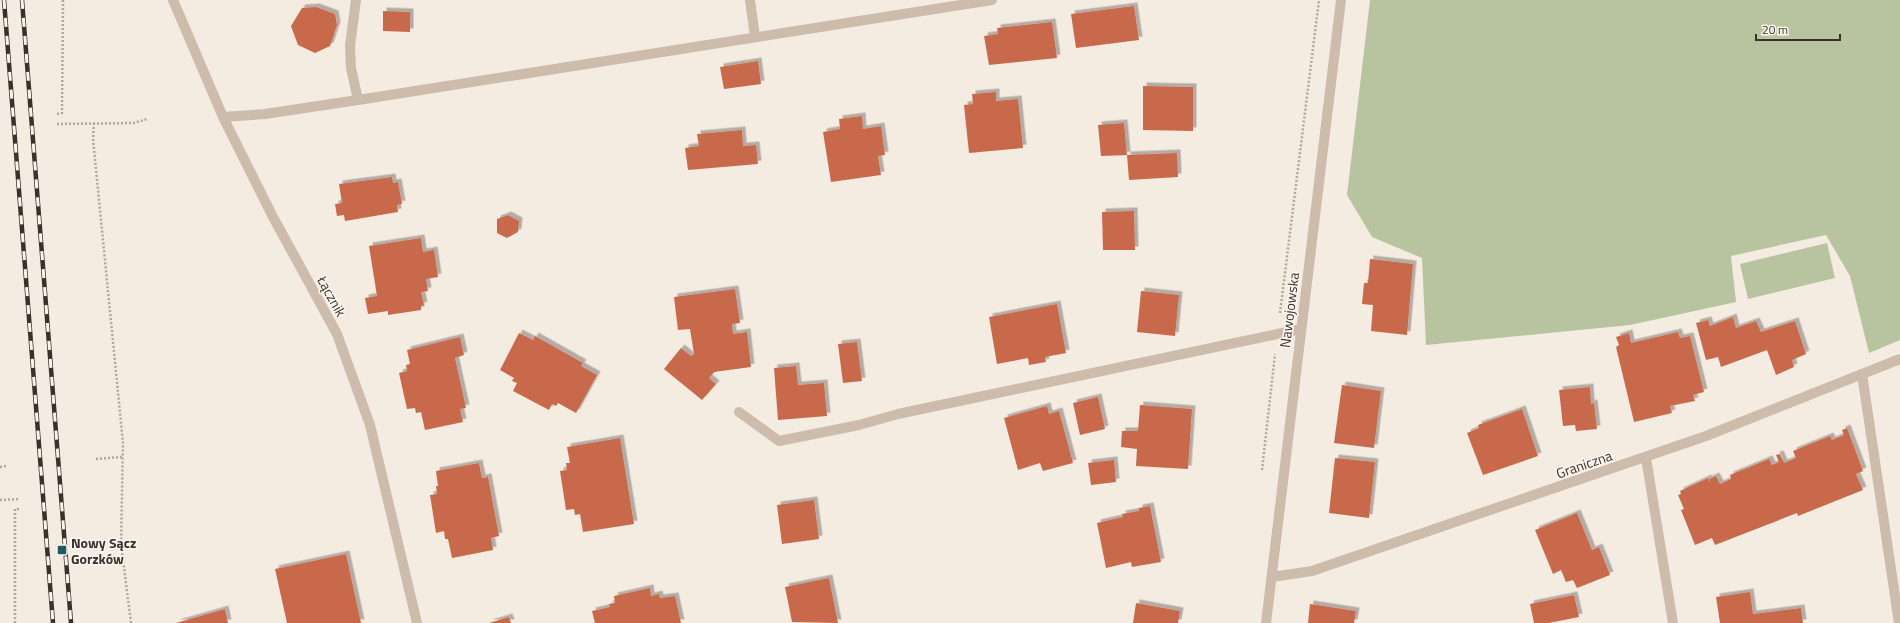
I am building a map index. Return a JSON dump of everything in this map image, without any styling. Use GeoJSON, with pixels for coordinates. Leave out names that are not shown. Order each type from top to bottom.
{"type":"FeatureCollection","features":[{"type":"Feature","properties":{"kind":"street","name":"Łącznik"},"geometry":{"type":"LineString","coordinates":[[173,0],[223,117],[274,217],[337,334],[370,425],[416,623]]}},
{"type":"Feature","properties":{"kind":"street"},"geometry":{"type":"LineString","coordinates":[[356,0],[350,46],[351,68],[358,100]]}},
{"type":"Feature","properties":{"kind":"street"},"geometry":{"type":"LineString","coordinates":[[750,0],[755,37]]}},
{"type":"Feature","properties":{"kind":"street"},"geometry":{"type":"LineString","coordinates":[[223,117],[265,114],[358,100],[992,0]]}},
{"type":"Feature","properties":{"kind":"street","name":"Nawojowska"},"geometry":{"type":"LineString","coordinates":[[1266,623],[1341,0]]}},
{"type":"Feature","properties":{"kind":"street"},"geometry":{"type":"LineString","coordinates":[[739,412],[779,441],[859,425],[898,414],[1301,329]]}},
{"type":"Feature","properties":{"kind":"street","name":"Graniczna"},"geometry":{"type":"LineString","coordinates":[[1272,577],[1312,571],[1646,458],[1706,436],[1900,359]]}},
{"type":"Feature","properties":{"kind":"street"},"geometry":{"type":"LineString","coordinates":[[1862,374],[1898,623]]}},
{"type":"Feature","properties":{"kind":"street"},"geometry":{"type":"LineString","coordinates":[[1646,458],[1673,623]]}},
{"type":"Feature","properties":{"kind":"path"},"geometry":{"type":"LineString","coordinates":[[57,114],[62,113],[63,0]]}},
{"type":"Feature","properties":{"kind":"path"},"geometry":{"type":"LineString","coordinates":[[58,124],[134,123],[147,119]]}},
{"type":"Feature","properties":{"kind":"path"},"geometry":{"type":"LineString","coordinates":[[94,123],[92,139],[122,435],[122,544],[131,623]]}},
{"type":"Feature","properties":{"kind":"path"},"geometry":{"type":"LineString","coordinates":[[96,459],[122,457]]}},
{"type":"Feature","properties":{"kind":"path"},"geometry":{"type":"LineString","coordinates":[[0,466],[6,466]]}},
{"type":"Feature","properties":{"kind":"path"},"geometry":{"type":"LineString","coordinates":[[0,500],[20,499]]}},
{"type":"Feature","properties":{"kind":"path"},"geometry":{"type":"LineString","coordinates":[[15,623],[15,509],[21,509]]}},
{"type":"Feature","properties":{"kind":"green space"},"geometry":{"type":"Polygon","coordinates":[[[1370,0],[1900,0],[1900,340],[1869,353],[1850,276],[1826,235],[1731,256],[1736,302],[1630,325],[1426,345],[1422,258],[1372,237],[1347,195],[1370,0]]]}},
{"type":"Feature","properties":{"kind":"green space"},"geometry":{"type":"Polygon","coordinates":[[[1827,243],[1835,278],[1748,299],[1740,264],[1827,243]]]}},
{"type":"Feature","properties":{"kind":"building"},"geometry":{"type":"Polygon","coordinates":[[[1134,6],[1139,40],[1076,48],[1071,14],[1134,6]]]}},
{"type":"Feature","properties":{"kind":"building"},"geometry":{"type":"Polygon","coordinates":[[[316,7],[335,14],[337,25],[330,46],[315,53],[298,45],[291,26],[302,8],[316,7]]]}},
{"type":"Feature","properties":{"kind":"building"},"geometry":{"type":"Polygon","coordinates":[[[383,11],[410,12],[410,32],[383,31],[383,11]]]}},
{"type":"Feature","properties":{"kind":"building"},"geometry":{"type":"Polygon","coordinates":[[[1052,22],[1057,58],[989,65],[984,36],[998,34],[997,28],[1052,22]]]}},
{"type":"Feature","properties":{"kind":"building"},"geometry":{"type":"Polygon","coordinates":[[[758,61],[761,84],[724,89],[720,67],[758,61]]]}},
{"type":"Feature","properties":{"kind":"building"},"geometry":{"type":"Polygon","coordinates":[[[1143,86],[1193,87],[1193,131],[1143,130],[1143,86]]]}},
{"type":"Feature","properties":{"kind":"building"},"geometry":{"type":"Polygon","coordinates":[[[996,92],[996,101],[1018,99],[1023,148],[969,153],[964,105],[973,104],[972,94],[996,92]]]}},
{"type":"Feature","properties":{"kind":"building"},"geometry":{"type":"Polygon","coordinates":[[[862,116],[863,129],[881,126],[885,155],[878,156],[881,175],[831,182],[823,132],[840,129],[839,119],[862,116]]]}},
{"type":"Feature","properties":{"kind":"building"},"geometry":{"type":"Polygon","coordinates":[[[1124,123],[1127,155],[1101,156],[1098,125],[1124,123]]]}},
{"type":"Feature","properties":{"kind":"building"},"geometry":{"type":"Polygon","coordinates":[[[742,130],[743,146],[756,145],[758,164],[688,170],[685,148],[699,146],[697,134],[742,130]]]}},
{"type":"Feature","properties":{"kind":"building"},"geometry":{"type":"Polygon","coordinates":[[[1177,153],[1178,177],[1129,180],[1127,155],[1177,153]]]}},
{"type":"Feature","properties":{"kind":"building"},"geometry":{"type":"Polygon","coordinates":[[[392,177],[393,183],[398,182],[402,204],[397,205],[398,212],[345,221],[344,215],[337,216],[335,204],[342,203],[339,184],[392,177]]]}},
{"type":"Feature","properties":{"kind":"building"},"geometry":{"type":"Polygon","coordinates":[[[1134,211],[1135,250],[1103,250],[1102,212],[1134,211]]]}},
{"type":"Feature","properties":{"kind":"building"},"geometry":{"type":"Polygon","coordinates":[[[508,215],[519,221],[518,232],[507,238],[497,233],[497,219],[508,215]]]}},
{"type":"Feature","properties":{"kind":"building"},"geometry":{"type":"Polygon","coordinates":[[[421,238],[423,252],[434,250],[438,277],[426,279],[428,291],[421,292],[424,305],[421,306],[421,310],[388,315],[388,311],[368,314],[365,298],[377,296],[369,246],[421,238]]]}},
{"type":"Feature","properties":{"kind":"building"},"geometry":{"type":"Polygon","coordinates":[[[1370,259],[1413,264],[1407,335],[1371,331],[1373,305],[1362,304],[1364,283],[1368,283],[1370,259]]]}},
{"type":"Feature","properties":{"kind":"building"},"geometry":{"type":"Polygon","coordinates":[[[735,289],[740,323],[732,324],[733,334],[747,332],[751,367],[714,372],[709,378],[716,384],[702,400],[664,369],[681,348],[691,356],[694,354],[690,329],[678,330],[674,297],[735,289]]]}},
{"type":"Feature","properties":{"kind":"building"},"geometry":{"type":"Polygon","coordinates":[[[1141,291],[1179,295],[1175,336],[1137,332],[1141,291]]]}},
{"type":"Feature","properties":{"kind":"building"},"geometry":{"type":"Polygon","coordinates":[[[1057,304],[1066,353],[1045,357],[1046,362],[1029,365],[1028,358],[997,364],[989,317],[1057,304]]]}},
{"type":"Feature","properties":{"kind":"building"},"geometry":{"type":"Polygon","coordinates":[[[1733,317],[1736,328],[1756,321],[1761,332],[1795,321],[1806,354],[1792,360],[1794,367],[1776,375],[1767,350],[1721,367],[1718,357],[1706,360],[1696,323],[1708,320],[1710,326],[1733,317]]]}},
{"type":"Feature","properties":{"kind":"building"},"geometry":{"type":"Polygon","coordinates":[[[1678,332],[1680,338],[1690,336],[1704,392],[1693,395],[1695,401],[1670,406],[1672,413],[1634,422],[1616,347],[1619,345],[1616,337],[1629,333],[1631,343],[1678,332]]]}},
{"type":"Feature","properties":{"kind":"building"},"geometry":{"type":"Polygon","coordinates":[[[519,333],[533,340],[535,336],[583,363],[581,366],[597,375],[576,413],[558,403],[556,406],[552,404],[549,410],[513,391],[517,383],[512,381],[514,378],[500,370],[519,333]]]}},
{"type":"Feature","properties":{"kind":"building"},"geometry":{"type":"Polygon","coordinates":[[[460,337],[464,355],[455,358],[466,408],[460,409],[463,422],[425,430],[421,412],[416,413],[415,408],[407,409],[399,373],[407,371],[406,365],[410,364],[407,350],[460,337]]]}},
{"type":"Feature","properties":{"kind":"building"},"geometry":{"type":"Polygon","coordinates":[[[857,342],[862,381],[843,383],[838,344],[857,342]]]}},
{"type":"Feature","properties":{"kind":"building"},"geometry":{"type":"Polygon","coordinates":[[[796,366],[798,385],[824,383],[827,416],[778,420],[774,368],[796,366]]]}},
{"type":"Feature","properties":{"kind":"building"},"geometry":{"type":"Polygon","coordinates":[[[1342,385],[1381,391],[1374,448],[1334,443],[1342,385]]]}},
{"type":"Feature","properties":{"kind":"building"},"geometry":{"type":"Polygon","coordinates":[[[1590,387],[1591,404],[1594,403],[1597,429],[1576,431],[1575,425],[1563,426],[1559,390],[1590,387]]]}},
{"type":"Feature","properties":{"kind":"building"},"geometry":{"type":"Polygon","coordinates":[[[1098,397],[1105,429],[1080,435],[1073,403],[1098,397]]]}},
{"type":"Feature","properties":{"kind":"building"},"geometry":{"type":"Polygon","coordinates":[[[1140,405],[1192,409],[1188,469],[1136,466],[1137,449],[1121,447],[1122,431],[1138,431],[1140,405]]]}},
{"type":"Feature","properties":{"kind":"building"},"geometry":{"type":"Polygon","coordinates":[[[1047,406],[1049,414],[1059,411],[1073,463],[1043,471],[1040,463],[1018,470],[1004,418],[1047,406]]]}},
{"type":"Feature","properties":{"kind":"building"},"geometry":{"type":"Polygon","coordinates":[[[1522,409],[1538,456],[1483,475],[1467,433],[1479,428],[1478,425],[1522,409]]]}},
{"type":"Feature","properties":{"kind":"building"},"geometry":{"type":"Polygon","coordinates":[[[1847,428],[1863,471],[1856,474],[1863,490],[1798,516],[1797,513],[1715,545],[1712,538],[1695,545],[1681,510],[1684,509],[1678,495],[1681,494],[1680,491],[1708,478],[1711,485],[1709,479],[1716,476],[1720,484],[1731,479],[1730,475],[1769,459],[1772,465],[1779,462],[1776,455],[1780,454],[1784,463],[1796,458],[1793,451],[1830,436],[1832,440],[1844,435],[1842,430],[1847,428]]]}},
{"type":"Feature","properties":{"kind":"building"},"geometry":{"type":"Polygon","coordinates":[[[620,438],[634,524],[583,532],[580,514],[575,515],[574,509],[566,510],[560,471],[567,470],[566,463],[570,463],[567,447],[620,438]]]}},
{"type":"Feature","properties":{"kind":"building"},"geometry":{"type":"Polygon","coordinates":[[[1335,458],[1375,462],[1369,518],[1329,513],[1335,458]]]}},
{"type":"Feature","properties":{"kind":"building"},"geometry":{"type":"Polygon","coordinates":[[[1114,460],[1116,482],[1091,485],[1088,463],[1114,460]]]}},
{"type":"Feature","properties":{"kind":"building"},"geometry":{"type":"Polygon","coordinates":[[[479,463],[482,478],[488,477],[499,536],[491,538],[493,550],[452,558],[448,539],[445,539],[444,531],[436,533],[430,495],[437,494],[436,486],[438,486],[436,471],[479,463]]]}},
{"type":"Feature","properties":{"kind":"building"},"geometry":{"type":"Polygon","coordinates":[[[814,500],[819,539],[782,544],[777,505],[814,500]]]}},
{"type":"Feature","properties":{"kind":"building"},"geometry":{"type":"Polygon","coordinates":[[[1150,506],[1161,562],[1132,567],[1131,562],[1106,568],[1097,523],[1123,517],[1122,514],[1139,511],[1139,508],[1150,506]]]}},
{"type":"Feature","properties":{"kind":"building"},"geometry":{"type":"Polygon","coordinates":[[[1577,513],[1592,550],[1599,547],[1610,575],[1577,588],[1573,580],[1566,582],[1561,570],[1553,574],[1535,530],[1577,513]]]}},
{"type":"Feature","properties":{"kind":"building"},"geometry":{"type":"Polygon","coordinates":[[[346,554],[361,623],[287,623],[275,569],[346,554]]]}},
{"type":"Feature","properties":{"kind":"building"},"geometry":{"type":"Polygon","coordinates":[[[829,578],[838,623],[792,622],[785,587],[829,578]]]}},
{"type":"Feature","properties":{"kind":"building"},"geometry":{"type":"Polygon","coordinates":[[[650,588],[651,596],[659,594],[660,598],[675,596],[681,623],[595,623],[592,611],[610,607],[609,604],[615,603],[614,596],[650,588]]]}},
{"type":"Feature","properties":{"kind":"building"},"geometry":{"type":"Polygon","coordinates":[[[1750,592],[1753,614],[1801,608],[1803,623],[1720,623],[1716,597],[1750,592]]]}},
{"type":"Feature","properties":{"kind":"building"},"geometry":{"type":"Polygon","coordinates":[[[1574,595],[1579,617],[1549,623],[1534,623],[1530,604],[1574,595]]]}},
{"type":"Feature","properties":{"kind":"building"},"geometry":{"type":"Polygon","coordinates":[[[1136,603],[1180,611],[1178,623],[1133,623],[1136,603]]]}},
{"type":"Feature","properties":{"kind":"building"},"geometry":{"type":"Polygon","coordinates":[[[1310,604],[1356,611],[1354,623],[1308,623],[1310,604]]]}},
{"type":"Feature","properties":{"kind":"building"},"geometry":{"type":"Polygon","coordinates":[[[225,609],[228,623],[176,623],[225,609]]]}},
{"type":"Feature","properties":{"kind":"building"},"geometry":{"type":"Polygon","coordinates":[[[509,617],[511,623],[489,623],[509,617]]]}},
{"type":"Feature","properties":{"kind":"railway"},"geometry":{"type":"LineString","coordinates":[[4,0],[53,623]]}},
{"type":"Feature","properties":{"kind":"railway"},"geometry":{"type":"LineString","coordinates":[[22,0],[71,623]]}},
{"type":"Feature","properties":{"kind":"place","name":"Nowy Sącz Gorzków"},"geometry":{"type":"Point","coordinates":[62,550]}}]}
